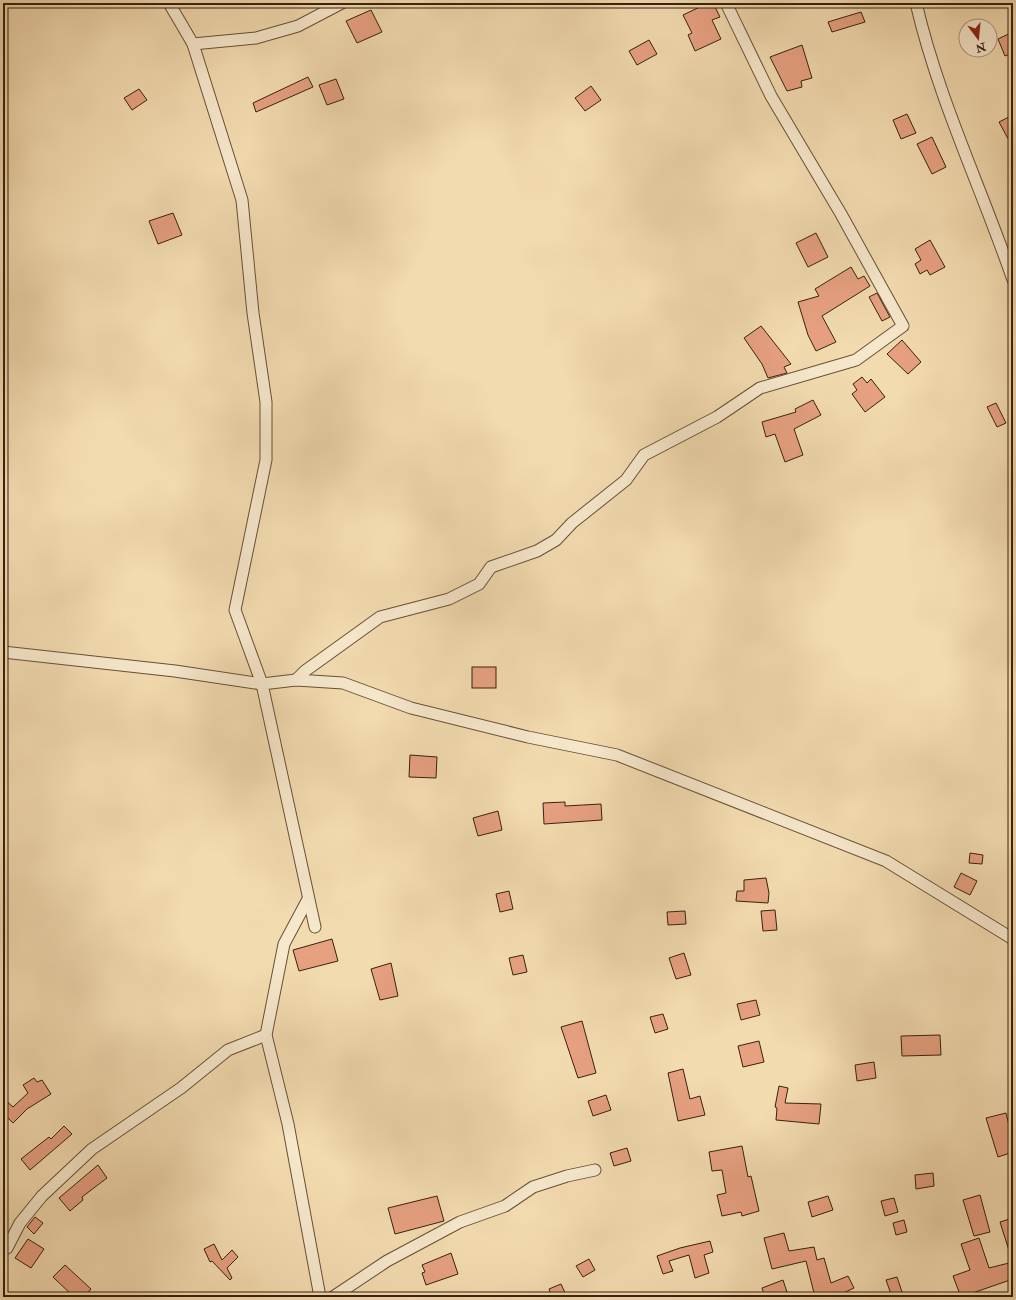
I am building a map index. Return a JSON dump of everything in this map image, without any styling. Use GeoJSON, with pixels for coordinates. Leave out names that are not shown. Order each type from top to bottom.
{"type":"FeatureCollection","features":[{"type":"Feature","properties":{"kind":"street"},"geometry":{"type":"LineString","coordinates":[[169,3],[193,44],[242,200],[253,313],[266,402],[266,460],[235,610],[262,684],[315,927]]}},
{"type":"Feature","properties":{"kind":"street"},"geometry":{"type":"LineString","coordinates":[[193,44],[256,38],[298,26],[342,3]]}},
{"type":"Feature","properties":{"kind":"street"},"geometry":{"type":"LineString","coordinates":[[296,680],[305,671],[380,617],[449,599],[479,584],[491,567],[537,551],[556,540],[572,523],[626,480],[644,455],[717,417],[760,388],[856,360],[903,326],[841,214],[771,96],[726,3]]}},
{"type":"Feature","properties":{"kind":"street"},"geometry":{"type":"LineString","coordinates":[[916,3],[927,46],[966,157],[1013,280]]}},
{"type":"Feature","properties":{"kind":"street"},"geometry":{"type":"LineString","coordinates":[[3,652],[175,671],[262,684],[296,680],[343,683],[411,708],[528,738],[616,755],[886,861],[1013,939]]}},
{"type":"Feature","properties":{"kind":"street"},"geometry":{"type":"LineString","coordinates":[[308,899],[284,944],[266,1035],[288,1124],[320,1297]]}},
{"type":"Feature","properties":{"kind":"street"},"geometry":{"type":"LineString","coordinates":[[7,1248],[20,1223],[42,1196],[92,1149],[181,1088],[228,1050],[266,1035]]}},
{"type":"Feature","properties":{"kind":"street"},"geometry":{"type":"LineString","coordinates":[[333,1297],[387,1261],[460,1222],[505,1206],[532,1187],[567,1176],[595,1170]]}},
{"type":"Feature","properties":{"kind":"building"},"geometry":{"type":"Polygon","coordinates":[[[708,3],[713,3],[720,17],[712,20],[721,39],[695,51],[688,35],[692,33],[683,15],[708,3]]]}},
{"type":"Feature","properties":{"kind":"building"},"geometry":{"type":"Polygon","coordinates":[[[371,10],[382,32],[357,43],[346,21],[371,10]]]}},
{"type":"Feature","properties":{"kind":"building"},"geometry":{"type":"Polygon","coordinates":[[[861,12],[865,22],[832,32],[828,22],[861,12]]]}},
{"type":"Feature","properties":{"kind":"building"},"geometry":{"type":"Polygon","coordinates":[[[1013,32],[1013,53],[1005,56],[998,39],[1013,32]]]}},
{"type":"Feature","properties":{"kind":"building"},"geometry":{"type":"Polygon","coordinates":[[[649,40],[657,54],[637,65],[629,51],[649,40]]]}},
{"type":"Feature","properties":{"kind":"building"},"geometry":{"type":"Polygon","coordinates":[[[802,45],[812,78],[801,81],[802,87],[787,91],[770,57],[802,45]]]}},
{"type":"Feature","properties":{"kind":"building"},"geometry":{"type":"Polygon","coordinates":[[[308,77],[313,87],[256,112],[253,103],[308,77]]]}},
{"type":"Feature","properties":{"kind":"building"},"geometry":{"type":"Polygon","coordinates":[[[336,79],[344,99],[327,105],[319,85],[336,79]]]}},
{"type":"Feature","properties":{"kind":"building"},"geometry":{"type":"Polygon","coordinates":[[[591,86],[601,100],[585,111],[575,98],[591,86]]]}},
{"type":"Feature","properties":{"kind":"building"},"geometry":{"type":"Polygon","coordinates":[[[139,89],[147,100],[132,110],[124,98],[139,89]]]}},
{"type":"Feature","properties":{"kind":"building"},"geometry":{"type":"Polygon","coordinates":[[[907,114],[916,133],[901,139],[893,120],[907,114]]]}},
{"type":"Feature","properties":{"kind":"building"},"geometry":{"type":"Polygon","coordinates":[[[1013,115],[1013,148],[999,122],[1013,115]]]}},
{"type":"Feature","properties":{"kind":"building"},"geometry":{"type":"Polygon","coordinates":[[[932,137],[946,167],[932,174],[917,144],[932,137]]]}},
{"type":"Feature","properties":{"kind":"building"},"geometry":{"type":"Polygon","coordinates":[[[173,213],[182,235],[158,244],[149,221],[173,213]]]}},
{"type":"Feature","properties":{"kind":"building"},"geometry":{"type":"Polygon","coordinates":[[[816,233],[828,257],[808,267],[796,243],[816,233]]]}},
{"type":"Feature","properties":{"kind":"building"},"geometry":{"type":"Polygon","coordinates":[[[930,240],[945,267],[930,275],[927,270],[920,274],[915,264],[921,260],[915,249],[930,240]]]}},
{"type":"Feature","properties":{"kind":"building"},"geometry":{"type":"Polygon","coordinates":[[[851,267],[858,279],[864,276],[870,286],[822,316],[836,342],[816,351],[808,335],[798,302],[819,296],[815,289],[851,267]]]}},
{"type":"Feature","properties":{"kind":"building"},"geometry":{"type":"Polygon","coordinates":[[[877,293],[890,317],[882,321],[869,297],[877,293]]]}},
{"type":"Feature","properties":{"kind":"building"},"geometry":{"type":"Polygon","coordinates":[[[761,326],[791,364],[784,367],[787,373],[768,378],[762,364],[744,338],[761,326]]]}},
{"type":"Feature","properties":{"kind":"building"},"geometry":{"type":"Polygon","coordinates":[[[902,340],[921,362],[908,374],[887,354],[902,340]]]}},
{"type":"Feature","properties":{"kind":"building"},"geometry":{"type":"Polygon","coordinates":[[[862,377],[867,383],[871,379],[885,397],[865,412],[852,394],[857,390],[853,384],[862,377]]]}},
{"type":"Feature","properties":{"kind":"building"},"geometry":{"type":"Polygon","coordinates":[[[813,400],[821,415],[794,429],[803,455],[785,462],[775,434],[766,437],[762,422],[796,412],[795,409],[813,400]]]}},
{"type":"Feature","properties":{"kind":"building"},"geometry":{"type":"Polygon","coordinates":[[[996,403],[1006,423],[997,427],[987,407],[996,403]]]}},
{"type":"Feature","properties":{"kind":"building"},"geometry":{"type":"Polygon","coordinates":[[[472,667],[496,667],[496,688],[472,688],[472,667]]]}},
{"type":"Feature","properties":{"kind":"building"},"geometry":{"type":"Polygon","coordinates":[[[410,755],[437,757],[436,778],[409,777],[410,755]]]}},
{"type":"Feature","properties":{"kind":"building"},"geometry":{"type":"Polygon","coordinates":[[[565,802],[565,806],[601,804],[602,820],[544,824],[543,803],[565,802]]]}},
{"type":"Feature","properties":{"kind":"building"},"geometry":{"type":"Polygon","coordinates":[[[498,811],[502,830],[478,836],[473,818],[498,811]]]}},
{"type":"Feature","properties":{"kind":"building"},"geometry":{"type":"Polygon","coordinates":[[[970,853],[983,855],[982,864],[969,863],[970,853]]]}},
{"type":"Feature","properties":{"kind":"building"},"geometry":{"type":"Polygon","coordinates":[[[961,873],[977,881],[970,895],[954,887],[961,873]]]}},
{"type":"Feature","properties":{"kind":"building"},"geometry":{"type":"Polygon","coordinates":[[[766,878],[769,893],[768,903],[736,901],[737,891],[744,891],[744,880],[766,878]]]}},
{"type":"Feature","properties":{"kind":"building"},"geometry":{"type":"Polygon","coordinates":[[[509,891],[513,909],[500,912],[496,894],[509,891]]]}},
{"type":"Feature","properties":{"kind":"building"},"geometry":{"type":"Polygon","coordinates":[[[775,910],[777,930],[763,931],[761,911],[775,910]]]}},
{"type":"Feature","properties":{"kind":"building"},"geometry":{"type":"Polygon","coordinates":[[[685,911],[686,924],[668,925],[667,912],[685,911]]]}},
{"type":"Feature","properties":{"kind":"building"},"geometry":{"type":"Polygon","coordinates":[[[332,939],[338,961],[299,971],[293,950],[332,939]]]}},
{"type":"Feature","properties":{"kind":"building"},"geometry":{"type":"Polygon","coordinates":[[[684,953],[691,975],[676,979],[669,958],[684,953]]]}},
{"type":"Feature","properties":{"kind":"building"},"geometry":{"type":"Polygon","coordinates":[[[523,955],[527,972],[513,975],[509,958],[523,955]]]}},
{"type":"Feature","properties":{"kind":"building"},"geometry":{"type":"Polygon","coordinates":[[[391,963],[398,996],[380,1000],[371,969],[391,963]]]}},
{"type":"Feature","properties":{"kind":"building"},"geometry":{"type":"Polygon","coordinates":[[[756,1000],[760,1015],[741,1020],[737,1004],[756,1000]]]}},
{"type":"Feature","properties":{"kind":"building"},"geometry":{"type":"Polygon","coordinates":[[[663,1014],[668,1029],[655,1033],[650,1017],[663,1014]]]}},
{"type":"Feature","properties":{"kind":"building"},"geometry":{"type":"Polygon","coordinates":[[[582,1021],[596,1073],[578,1078],[561,1027],[582,1021]]]}},
{"type":"Feature","properties":{"kind":"building"},"geometry":{"type":"Polygon","coordinates":[[[940,1035],[941,1055],[902,1056],[901,1036],[940,1035]]]}},
{"type":"Feature","properties":{"kind":"building"},"geometry":{"type":"Polygon","coordinates":[[[759,1041],[764,1062],[743,1067],[738,1046],[759,1041]]]}},
{"type":"Feature","properties":{"kind":"building"},"geometry":{"type":"Polygon","coordinates":[[[874,1062],[876,1078],[857,1081],[855,1065],[874,1062]]]}},
{"type":"Feature","properties":{"kind":"building"},"geometry":{"type":"Polygon","coordinates":[[[683,1069],[690,1099],[700,1096],[705,1115],[678,1121],[668,1073],[683,1069]]]}},
{"type":"Feature","properties":{"kind":"building"},"geometry":{"type":"Polygon","coordinates":[[[34,1078],[37,1082],[42,1080],[51,1094],[27,1109],[13,1123],[3,1113],[3,1098],[13,1107],[28,1093],[23,1085],[34,1078]]]}},
{"type":"Feature","properties":{"kind":"building"},"geometry":{"type":"Polygon","coordinates":[[[779,1086],[788,1088],[785,1103],[821,1104],[819,1124],[776,1120],[777,1108],[775,1107],[779,1086]]]}},
{"type":"Feature","properties":{"kind":"building"},"geometry":{"type":"Polygon","coordinates":[[[606,1095],[611,1110],[593,1116],[588,1101],[606,1095]]]}},
{"type":"Feature","properties":{"kind":"building"},"geometry":{"type":"Polygon","coordinates":[[[1006,1113],[1011,1134],[1013,1133],[1013,1152],[998,1157],[986,1118],[1006,1113]]]}},
{"type":"Feature","properties":{"kind":"building"},"geometry":{"type":"Polygon","coordinates":[[[64,1126],[72,1134],[30,1170],[21,1159],[49,1137],[51,1139],[64,1126]]]}},
{"type":"Feature","properties":{"kind":"building"},"geometry":{"type":"Polygon","coordinates":[[[742,1146],[748,1177],[751,1176],[759,1211],[742,1216],[741,1212],[722,1216],[717,1195],[726,1193],[722,1170],[712,1171],[709,1152],[742,1146]]]}},
{"type":"Feature","properties":{"kind":"building"},"geometry":{"type":"Polygon","coordinates":[[[627,1148],[631,1161],[614,1166],[610,1153],[627,1148]]]}},
{"type":"Feature","properties":{"kind":"building"},"geometry":{"type":"Polygon","coordinates":[[[98,1165],[107,1178],[82,1197],[83,1200],[70,1211],[59,1198],[98,1165]]]}},
{"type":"Feature","properties":{"kind":"building"},"geometry":{"type":"Polygon","coordinates":[[[933,1173],[934,1186],[916,1189],[915,1175],[933,1173]]]}},
{"type":"Feature","properties":{"kind":"building"},"geometry":{"type":"Polygon","coordinates":[[[980,1195],[990,1232],[974,1236],[963,1200],[980,1195]]]}},
{"type":"Feature","properties":{"kind":"building"},"geometry":{"type":"Polygon","coordinates":[[[437,1196],[444,1221],[395,1234],[388,1208],[437,1196]]]}},
{"type":"Feature","properties":{"kind":"building"},"geometry":{"type":"Polygon","coordinates":[[[828,1196],[833,1210],[812,1217],[808,1202],[828,1196]]]}},
{"type":"Feature","properties":{"kind":"building"},"geometry":{"type":"Polygon","coordinates":[[[894,1198],[898,1212],[885,1216],[881,1201],[894,1198]]]}},
{"type":"Feature","properties":{"kind":"building"},"geometry":{"type":"Polygon","coordinates":[[[35,1217],[43,1223],[34,1234],[27,1227],[35,1217]]]}},
{"type":"Feature","properties":{"kind":"building"},"geometry":{"type":"Polygon","coordinates":[[[1013,1218],[1013,1257],[1011,1257],[1000,1222],[1013,1218]]]}},
{"type":"Feature","properties":{"kind":"building"},"geometry":{"type":"Polygon","coordinates":[[[904,1220],[907,1232],[896,1235],[893,1223],[904,1220]]]}},
{"type":"Feature","properties":{"kind":"building"},"geometry":{"type":"Polygon","coordinates":[[[784,1233],[789,1251],[814,1247],[817,1260],[824,1258],[831,1283],[848,1276],[854,1288],[835,1297],[815,1297],[806,1261],[772,1269],[764,1238],[784,1233]]]}},
{"type":"Feature","properties":{"kind":"building"},"geometry":{"type":"Polygon","coordinates":[[[979,1238],[989,1268],[1013,1262],[1013,1279],[961,1297],[953,1276],[970,1270],[961,1244],[979,1238]]]}},
{"type":"Feature","properties":{"kind":"building"},"geometry":{"type":"Polygon","coordinates":[[[28,1239],[44,1249],[31,1268],[15,1258],[28,1239]]]}},
{"type":"Feature","properties":{"kind":"building"},"geometry":{"type":"Polygon","coordinates":[[[710,1241],[713,1252],[704,1255],[709,1273],[695,1278],[689,1255],[669,1261],[673,1271],[663,1274],[657,1256],[680,1248],[710,1241]]]}},
{"type":"Feature","properties":{"kind":"building"},"geometry":{"type":"Polygon","coordinates":[[[214,1244],[222,1260],[232,1250],[238,1257],[227,1268],[232,1278],[230,1280],[212,1261],[210,1262],[204,1249],[214,1244]]]}},
{"type":"Feature","properties":{"kind":"building"},"geometry":{"type":"Polygon","coordinates":[[[451,1253],[458,1274],[426,1285],[422,1273],[425,1272],[422,1265],[451,1253]]]}},
{"type":"Feature","properties":{"kind":"building"},"geometry":{"type":"Polygon","coordinates":[[[589,1259],[595,1270],[583,1277],[576,1266],[589,1259]]]}},
{"type":"Feature","properties":{"kind":"building"},"geometry":{"type":"Polygon","coordinates":[[[65,1265],[91,1289],[84,1297],[74,1297],[53,1277],[65,1265]]]}},
{"type":"Feature","properties":{"kind":"building"},"geometry":{"type":"Polygon","coordinates":[[[897,1277],[903,1295],[892,1297],[886,1280],[897,1277]]]}},
{"type":"Feature","properties":{"kind":"building"},"geometry":{"type":"Polygon","coordinates":[[[783,1280],[788,1295],[782,1297],[765,1297],[762,1288],[783,1280]]]}},
{"type":"Feature","properties":{"kind":"building"},"geometry":{"type":"Polygon","coordinates":[[[561,1284],[567,1297],[552,1297],[549,1289],[561,1284]]]}}]}
